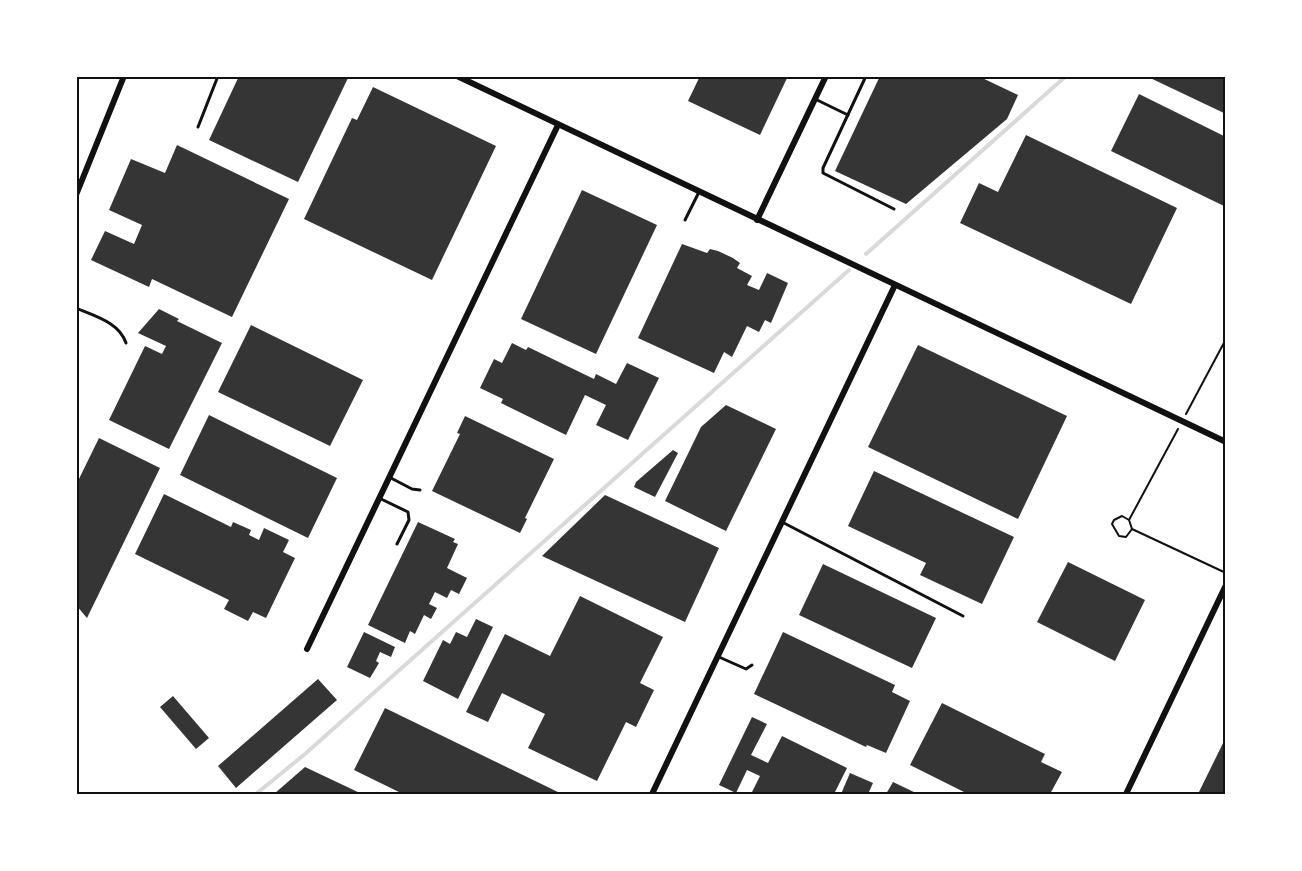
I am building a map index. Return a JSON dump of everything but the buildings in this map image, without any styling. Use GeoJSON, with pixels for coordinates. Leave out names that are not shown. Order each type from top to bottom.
{"type":"FeatureCollection","features":[{"type":"Feature","properties":{"kind":"street"},"geometry":{"type":"LineString","coordinates":[[76,195],[124,76]]}},
{"type":"Feature","properties":{"kind":"street"},"geometry":{"type":"LineString","coordinates":[[457,76],[1226,442]]}},
{"type":"Feature","properties":{"kind":"street"},"geometry":{"type":"LineString","coordinates":[[758,220],[826,76]]}},
{"type":"Feature","properties":{"kind":"street"},"geometry":{"type":"LineString","coordinates":[[307,649],[558,125]]}},
{"type":"Feature","properties":{"kind":"street"},"geometry":{"type":"LineString","coordinates":[[652,795],[895,285]]}},
{"type":"Feature","properties":{"kind":"street"},"geometry":{"type":"LineString","coordinates":[[1126,795],[1226,585]]}},
{"type":"Feature","properties":{"kind":"lane"},"geometry":{"type":"LineString","coordinates":[[198,127],[218,76]]}},
{"type":"Feature","properties":{"kind":"lane"},"geometry":{"type":"LineString","coordinates":[[867,76],[823,168],[823,173],[894,209]]}},
{"type":"Feature","properties":{"kind":"lane"},"geometry":{"type":"LineString","coordinates":[[815,99],[848,115]]}},
{"type":"Feature","properties":{"kind":"lane"},"geometry":{"type":"LineString","coordinates":[[685,220],[699,192]]}},
{"type":"Feature","properties":{"kind":"lane"},"geometry":{"type":"LineString","coordinates":[[76,308],[110,323],[123,336],[126,343]]}},
{"type":"Feature","properties":{"kind":"lane"},"geometry":{"type":"LineString","coordinates":[[389,477],[412,489],[420,490]]}},
{"type":"Feature","properties":{"kind":"lane"},"geometry":{"type":"LineString","coordinates":[[379,498],[408,512],[409,520],[397,544]]}},
{"type":"Feature","properties":{"kind":"lane"},"geometry":{"type":"LineString","coordinates":[[782,522],[963,616]]}},
{"type":"Feature","properties":{"kind":"lane"},"geometry":{"type":"LineString","coordinates":[[718,656],[742,668],[746,669],[752,665]]}},
{"type":"Feature","properties":{"kind":"path"},"geometry":{"type":"LineString","coordinates":[[1129,520],[1226,339]]}},
{"type":"Feature","properties":{"kind":"path"},"geometry":{"type":"LineString","coordinates":[[1132,529],[1126,537],[1119,536],[1112,524],[1114,520],[1122,516],[1129,520],[1132,529],[1226,573]]}},
{"type":"Feature","properties":{"kind":"waterway"},"geometry":{"type":"LineString","coordinates":[[866,254],[1066,76]]}},
{"type":"Feature","properties":{"kind":"waterway"},"geometry":{"type":"LineString","coordinates":[[256,794],[305,754],[849,270]]}}]}
